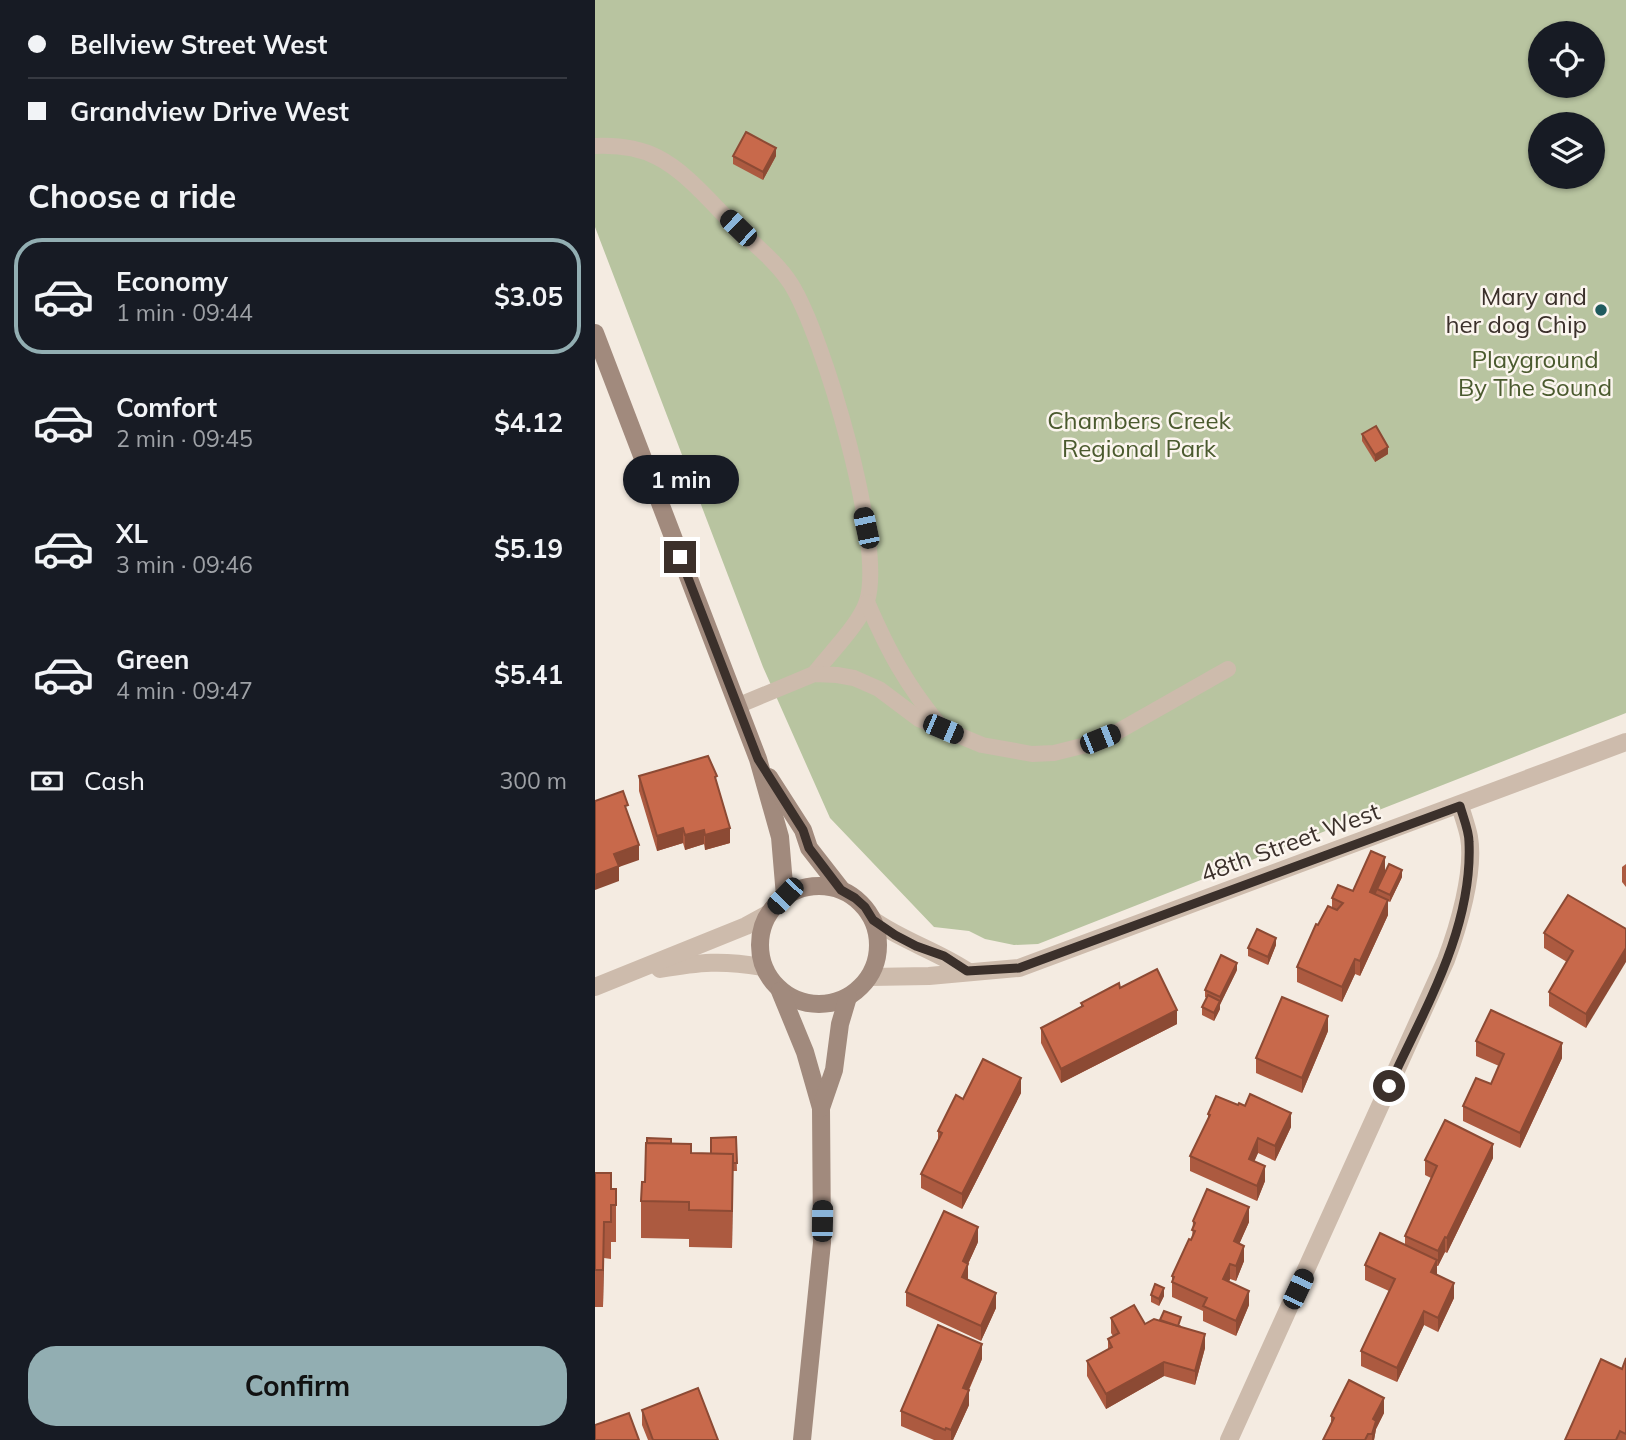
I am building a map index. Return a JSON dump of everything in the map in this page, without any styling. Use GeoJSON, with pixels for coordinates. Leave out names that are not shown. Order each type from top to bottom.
{"type":"FeatureCollection","features":[{"type":"Feature","properties":{"kind":"street"},"geometry":{"type":"LineString","coordinates":[[595,334],[758,759],[781,837],[785,896]]}},
{"type":"Feature","properties":{"kind":"street","name":"48th Street West"},"geometry":{"type":"LineString","coordinates":[[870,976],[929,976],[1019,968],[1626,742]]}},
{"type":"Feature","properties":{"kind":"street"},"geometry":{"type":"LineString","coordinates":[[758,759],[803,830],[809,848],[841,890]]}},
{"type":"Feature","properties":{"kind":"street"},"geometry":{"type":"LineString","coordinates":[[1229,1440],[1446,960],[1460,921],[1468,866],[1469,840],[1460,806]]}},
{"type":"Feature","properties":{"kind":"street"},"geometry":{"type":"LineString","coordinates":[[595,987],[746,926],[768,914],[785,896],[801,888],[819,885],[841,890],[855,898],[873,920],[878,944],[876,963],[870,976],[848,997],[828,1005],[812,1005],[793,1000],[770,981],[762,967],[759,935],[768,914]]}},
{"type":"Feature","properties":{"kind":"street"},"geometry":{"type":"LineString","coordinates":[[873,920],[895,935],[944,956],[967,971]]}},
{"type":"Feature","properties":{"kind":"street"},"geometry":{"type":"LineString","coordinates":[[629,974],[705,962],[762,967]]}},
{"type":"Feature","properties":{"kind":"street"},"geometry":{"type":"LineString","coordinates":[[780,991],[805,1052],[821,1108],[822,1243],[802,1440]]}},
{"type":"Feature","properties":{"kind":"street"},"geometry":{"type":"LineString","coordinates":[[821,1108],[834,1070],[840,1024],[848,997]]}},
{"type":"Feature","properties":{"kind":"lane"},"geometry":{"type":"LineString","coordinates":[[595,146],[634,148],[659,158],[686,178],[784,274],[800,301],[841,410],[866,528],[870,570],[867,602],[848,634],[814,674]]}},
{"type":"Feature","properties":{"kind":"lane"},"geometry":{"type":"LineString","coordinates":[[867,602],[888,651],[913,693],[943,729]]}},
{"type":"Feature","properties":{"kind":"lane"},"geometry":{"type":"LineString","coordinates":[[737,706],[814,674],[837,675],[853,678],[879,689],[919,719],[982,745],[1008,751],[1054,753],[1082,746],[1117,732],[1228,668]]}},
{"type":"Feature","properties":{"kind":"green space","name":"Chambers Creek Regional Park"},"geometry":{"type":"Polygon","coordinates":[[[595,0],[1626,0],[1626,713],[1038,944],[1014,945],[985,939],[969,931],[934,927],[830,818],[763,667],[595,227],[595,0]]]}},
{"type":"Feature","properties":{"kind":"building"},"geometry":{"type":"Polygon","coordinates":[[[746,132],[776,148],[763,172],[733,156],[746,132]]]}},
{"type":"Feature","properties":{"kind":"building"},"geometry":{"type":"Polygon","coordinates":[[[1376,426],[1388,447],[1375,455],[1362,434],[1376,426]]]}},
{"type":"Feature","properties":{"kind":"building"},"geometry":{"type":"Polygon","coordinates":[[[708,756],[717,776],[715,777],[730,828],[705,835],[704,830],[685,835],[683,828],[657,836],[639,776],[708,756]]]}},
{"type":"Feature","properties":{"kind":"building"},"geometry":{"type":"Polygon","coordinates":[[[623,791],[628,805],[625,806],[639,845],[614,854],[619,866],[595,875],[595,801],[623,791]]]}},
{"type":"Feature","properties":{"kind":"building"},"geometry":{"type":"Polygon","coordinates":[[[1371,851],[1385,857],[1370,892],[1388,900],[1360,961],[1355,959],[1342,987],[1297,967],[1316,924],[1318,925],[1328,906],[1337,910],[1343,903],[1332,898],[1338,885],[1353,891],[1371,851]]]}},
{"type":"Feature","properties":{"kind":"building"},"geometry":{"type":"Polygon","coordinates":[[[1389,864],[1402,870],[1390,895],[1377,889],[1389,864]]]}},
{"type":"Feature","properties":{"kind":"building"},"geometry":{"type":"Polygon","coordinates":[[[1568,895],[1626,929],[1626,948],[1586,1014],[1549,992],[1573,951],[1544,933],[1568,895]]]}},
{"type":"Feature","properties":{"kind":"building"},"geometry":{"type":"Polygon","coordinates":[[[1257,929],[1276,938],[1268,957],[1248,948],[1257,929]]]}},
{"type":"Feature","properties":{"kind":"building"},"geometry":{"type":"Polygon","coordinates":[[[1221,955],[1237,963],[1220,997],[1205,990],[1221,955]]]}},
{"type":"Feature","properties":{"kind":"building"},"geometry":{"type":"Polygon","coordinates":[[[1157,969],[1177,1010],[1061,1069],[1041,1028],[1119,983],[1120,988],[1157,969]]]}},
{"type":"Feature","properties":{"kind":"building"},"geometry":{"type":"Polygon","coordinates":[[[1208,995],[1220,1001],[1214,1013],[1202,1007],[1208,995]]]}},
{"type":"Feature","properties":{"kind":"building"},"geometry":{"type":"Polygon","coordinates":[[[1282,997],[1328,1016],[1302,1078],[1256,1058],[1282,997]]]}},
{"type":"Feature","properties":{"kind":"building"},"geometry":{"type":"Polygon","coordinates":[[[1491,1010],[1562,1043],[1520,1133],[1463,1106],[1476,1078],[1491,1084],[1504,1054],[1476,1041],[1491,1010]]]}},
{"type":"Feature","properties":{"kind":"building"},"geometry":{"type":"Polygon","coordinates":[[[983,1059],[1021,1078],[962,1194],[921,1174],[942,1133],[938,1131],[956,1095],[963,1099],[983,1059]]]}},
{"type":"Feature","properties":{"kind":"building"},"geometry":{"type":"Polygon","coordinates":[[[1250,1094],[1291,1113],[1275,1146],[1258,1138],[1249,1159],[1265,1166],[1257,1186],[1190,1156],[1216,1096],[1245,1106],[1250,1094]]]}},
{"type":"Feature","properties":{"kind":"building"},"geometry":{"type":"Polygon","coordinates":[[[1445,1120],[1493,1144],[1438,1251],[1405,1236],[1437,1166],[1425,1160],[1445,1120]]]}},
{"type":"Feature","properties":{"kind":"building"},"geometry":{"type":"Polygon","coordinates":[[[736,1137],[737,1163],[733,1163],[733,1154],[711,1154],[711,1138],[736,1137]]]}},
{"type":"Feature","properties":{"kind":"building"},"geometry":{"type":"Polygon","coordinates":[[[647,1138],[671,1139],[671,1144],[647,1143],[647,1138]]]}},
{"type":"Feature","properties":{"kind":"building"},"geometry":{"type":"Polygon","coordinates":[[[646,1143],[691,1144],[691,1153],[733,1154],[732,1211],[689,1210],[689,1202],[641,1201],[642,1182],[645,1182],[646,1143]]]}},
{"type":"Feature","properties":{"kind":"building"},"geometry":{"type":"Polygon","coordinates":[[[595,1173],[611,1173],[611,1189],[616,1189],[616,1205],[611,1205],[611,1222],[604,1222],[603,1270],[595,1270],[595,1173]]]}},
{"type":"Feature","properties":{"kind":"building"},"geometry":{"type":"Polygon","coordinates":[[[1207,1189],[1249,1207],[1234,1241],[1244,1246],[1236,1266],[1230,1264],[1223,1279],[1249,1291],[1236,1321],[1203,1306],[1207,1298],[1172,1282],[1172,1276],[1195,1231],[1192,1230],[1195,1223],[1193,1221],[1207,1189]]]}},
{"type":"Feature","properties":{"kind":"building"},"geometry":{"type":"Polygon","coordinates":[[[944,1211],[978,1227],[963,1261],[968,1264],[962,1277],[996,1293],[981,1326],[906,1292],[944,1211]]]}},
{"type":"Feature","properties":{"kind":"building"},"geometry":{"type":"Polygon","coordinates":[[[1380,1233],[1437,1260],[1431,1272],[1454,1283],[1438,1318],[1424,1311],[1397,1368],[1361,1351],[1395,1279],[1365,1265],[1380,1233]]]}},
{"type":"Feature","properties":{"kind":"building"},"geometry":{"type":"Polygon","coordinates":[[[1155,1284],[1164,1288],[1159,1299],[1151,1295],[1155,1284]]]}},
{"type":"Feature","properties":{"kind":"building"},"geometry":{"type":"Polygon","coordinates":[[[1134,1305],[1145,1324],[1154,1319],[1205,1334],[1195,1371],[1164,1362],[1106,1394],[1087,1361],[1112,1347],[1108,1339],[1119,1333],[1111,1318],[1134,1305]]]}},
{"type":"Feature","properties":{"kind":"building"},"geometry":{"type":"Polygon","coordinates":[[[1164,1311],[1181,1317],[1178,1326],[1160,1320],[1164,1311]]]}},
{"type":"Feature","properties":{"kind":"building"},"geometry":{"type":"Polygon","coordinates":[[[938,1325],[982,1344],[963,1388],[969,1390],[951,1430],[945,1430],[901,1411],[938,1325]]]}},
{"type":"Feature","properties":{"kind":"building"},"geometry":{"type":"Polygon","coordinates":[[[1626,1358],[1626,1434],[1620,1431],[1616,1440],[1565,1440],[1601,1359],[1622,1369],[1626,1358]]]}},
{"type":"Feature","properties":{"kind":"building"},"geometry":{"type":"Polygon","coordinates":[[[1349,1380],[1384,1398],[1373,1419],[1376,1421],[1372,1434],[1368,1434],[1365,1440],[1323,1440],[1334,1418],[1331,1416],[1349,1380]]]}},
{"type":"Feature","properties":{"kind":"building"},"geometry":{"type":"Polygon","coordinates":[[[698,1388],[718,1440],[653,1440],[642,1410],[698,1388]]]}},
{"type":"Feature","properties":{"kind":"building"},"geometry":{"type":"Polygon","coordinates":[[[629,1413],[639,1440],[595,1440],[595,1425],[629,1413]]]}},
{"type":"Feature","properties":{"kind":"place","name":"Mary and her dog Chip"},"geometry":{"type":"Point","coordinates":[1601,310]}},
{"type":"Feature","properties":{"kind":"route"},"geometry":{"type":"LineString","coordinates":[[680,557],[758,759],[803,830],[809,848],[841,890],[865,907],[873,920],[895,935],[944,956],[967,971],[1019,968],[1460,806],[1469,840],[1460,921],[1446,960],[1389,1086]]}},
{"type":"Feature","properties":{"kind":"park label","name":"Playground By The Sound"},"geometry":{"type":"Point","coordinates":[1535,373]}}]}
